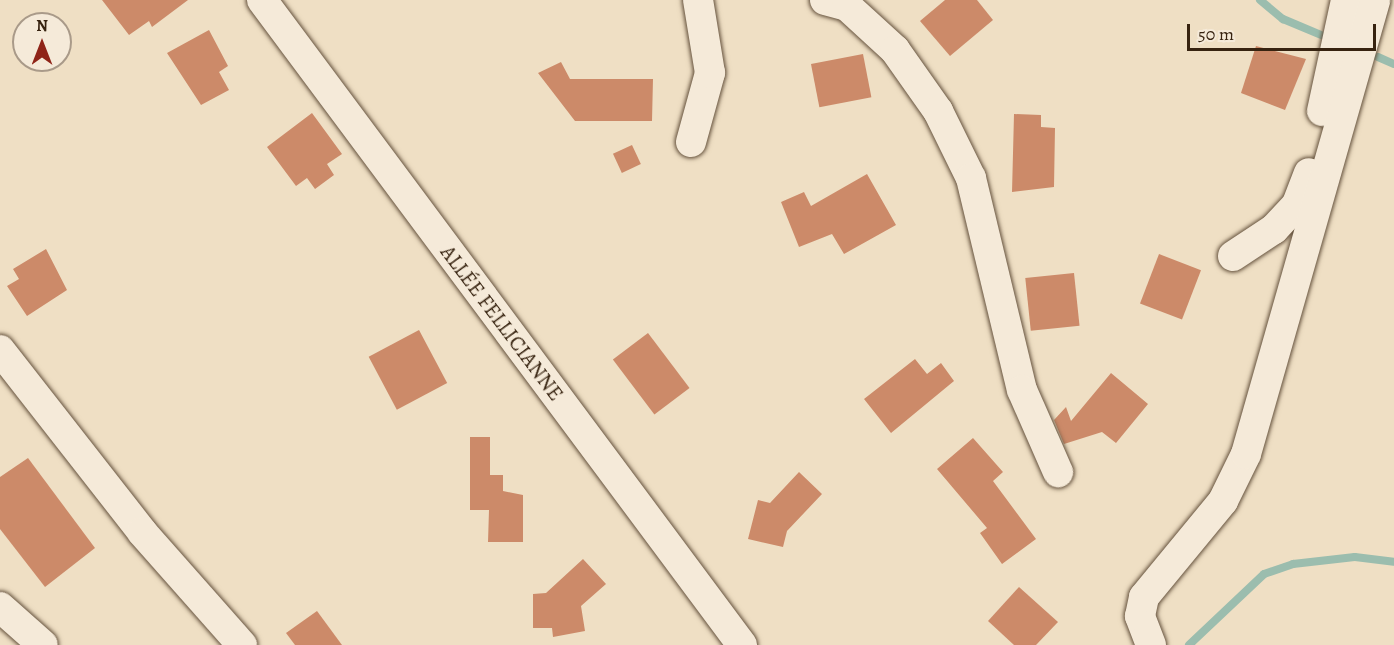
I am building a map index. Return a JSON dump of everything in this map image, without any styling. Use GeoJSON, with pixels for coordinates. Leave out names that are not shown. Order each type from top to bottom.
{"type":"FeatureCollection","features":[{"type":"Feature","properties":{"kind":"street","name":"ALLÉE FELLICIANNE"},"geometry":{"type":"LineString","coordinates":[[262,0],[742,645]]}},
{"type":"Feature","properties":{"kind":"street"},"geometry":{"type":"LineString","coordinates":[[691,142],[710,73],[698,0]]}},
{"type":"Feature","properties":{"kind":"street"},"geometry":{"type":"LineString","coordinates":[[825,0],[846,6],[895,50],[938,111],[970,178],[1022,390],[1058,472]]}},
{"type":"Feature","properties":{"kind":"street"},"geometry":{"type":"LineString","coordinates":[[1233,256],[1274,229],[1297,204],[1307,183],[1346,0]]}},
{"type":"Feature","properties":{"kind":"street"},"geometry":{"type":"LineString","coordinates":[[1151,645],[1140,616],[1144,597],[1223,501],[1246,454],[1375,0]]}},
{"type":"Feature","properties":{"kind":"street"},"geometry":{"type":"LineString","coordinates":[[0,350],[142,532],[242,645]]}},
{"type":"Feature","properties":{"kind":"street"},"geometry":{"type":"LineString","coordinates":[[0,608],[43,645]]}},
{"type":"Feature","properties":{"kind":"building"},"geometry":{"type":"Polygon","coordinates":[[[102,0],[188,0],[152,27],[149,21],[129,35],[102,0]]]}},
{"type":"Feature","properties":{"kind":"building"},"geometry":{"type":"Polygon","coordinates":[[[945,0],[977,0],[993,20],[950,56],[920,21],[945,0]]]}},
{"type":"Feature","properties":{"kind":"building"},"geometry":{"type":"Polygon","coordinates":[[[209,30],[228,66],[219,72],[229,90],[201,105],[167,53],[209,30]]]}},
{"type":"Feature","properties":{"kind":"building"},"geometry":{"type":"Polygon","coordinates":[[[1256,46],[1306,59],[1285,110],[1241,93],[1256,46]]]}},
{"type":"Feature","properties":{"kind":"building"},"geometry":{"type":"Polygon","coordinates":[[[863,54],[871,97],[819,107],[811,64],[863,54]]]}},
{"type":"Feature","properties":{"kind":"building"},"geometry":{"type":"Polygon","coordinates":[[[561,62],[570,79],[653,79],[652,121],[575,121],[538,73],[561,62]]]}},
{"type":"Feature","properties":{"kind":"building"},"geometry":{"type":"Polygon","coordinates":[[[312,113],[342,154],[327,164],[334,175],[315,189],[307,178],[296,186],[267,147],[312,113]]]}},
{"type":"Feature","properties":{"kind":"building"},"geometry":{"type":"Polygon","coordinates":[[[1014,114],[1041,115],[1041,127],[1055,128],[1054,187],[1012,192],[1014,114]]]}},
{"type":"Feature","properties":{"kind":"building"},"geometry":{"type":"Polygon","coordinates":[[[632,145],[641,164],[622,173],[613,154],[632,145]]]}},
{"type":"Feature","properties":{"kind":"building"},"geometry":{"type":"Polygon","coordinates":[[[867,174],[896,225],[844,254],[832,234],[799,247],[781,202],[804,192],[811,206],[867,174]]]}},
{"type":"Feature","properties":{"kind":"building"},"geometry":{"type":"Polygon","coordinates":[[[46,249],[67,290],[27,316],[7,286],[19,279],[13,269],[46,249]]]}},
{"type":"Feature","properties":{"kind":"building"},"geometry":{"type":"Polygon","coordinates":[[[1159,254],[1201,270],[1182,320],[1140,303],[1159,254]]]}},
{"type":"Feature","properties":{"kind":"building"},"geometry":{"type":"Polygon","coordinates":[[[1074,273],[1080,326],[1031,331],[1025,278],[1074,273]]]}},
{"type":"Feature","properties":{"kind":"building"},"geometry":{"type":"Polygon","coordinates":[[[419,330],[447,383],[397,410],[369,357],[419,330]]]}},
{"type":"Feature","properties":{"kind":"building"},"geometry":{"type":"Polygon","coordinates":[[[648,333],[690,388],[654,415],[613,359],[648,333]]]}},
{"type":"Feature","properties":{"kind":"building"},"geometry":{"type":"Polygon","coordinates":[[[915,359],[927,374],[941,363],[954,381],[891,433],[864,399],[915,359]]]}},
{"type":"Feature","properties":{"kind":"building"},"geometry":{"type":"Polygon","coordinates":[[[1111,373],[1148,404],[1116,443],[1102,432],[1064,444],[1054,420],[1066,407],[1071,421],[1111,373]]]}},
{"type":"Feature","properties":{"kind":"building"},"geometry":{"type":"Polygon","coordinates":[[[470,437],[490,437],[490,475],[503,475],[503,491],[523,495],[523,542],[488,542],[489,510],[470,510],[470,437]]]}},
{"type":"Feature","properties":{"kind":"building"},"geometry":{"type":"Polygon","coordinates":[[[973,438],[1003,472],[993,481],[1036,539],[1002,564],[980,533],[987,528],[937,469],[973,438]]]}},
{"type":"Feature","properties":{"kind":"building"},"geometry":{"type":"Polygon","coordinates":[[[28,458],[95,548],[45,587],[0,529],[0,477],[28,458]]]}},
{"type":"Feature","properties":{"kind":"building"},"geometry":{"type":"Polygon","coordinates":[[[799,472],[822,494],[787,531],[783,547],[748,539],[758,500],[770,503],[799,472]]]}},
{"type":"Feature","properties":{"kind":"building"},"geometry":{"type":"Polygon","coordinates":[[[583,559],[606,584],[581,606],[585,631],[553,637],[552,628],[533,628],[533,594],[546,593],[583,559]]]}},
{"type":"Feature","properties":{"kind":"building"},"geometry":{"type":"Polygon","coordinates":[[[1019,587],[1058,622],[1036,645],[1014,645],[988,621],[1019,587]]]}},
{"type":"Feature","properties":{"kind":"building"},"geometry":{"type":"Polygon","coordinates":[[[317,611],[342,645],[295,645],[286,633],[317,611]]]}},
{"type":"Feature","properties":{"kind":"waterway"},"geometry":{"type":"LineString","coordinates":[[1260,0],[1283,19],[1321,35]]}},
{"type":"Feature","properties":{"kind":"waterway"},"geometry":{"type":"LineString","coordinates":[[1378,57],[1394,64]]}},
{"type":"Feature","properties":{"kind":"waterway"},"geometry":{"type":"LineString","coordinates":[[1189,645],[1264,574],[1293,564],[1355,557],[1394,562]]}}]}
